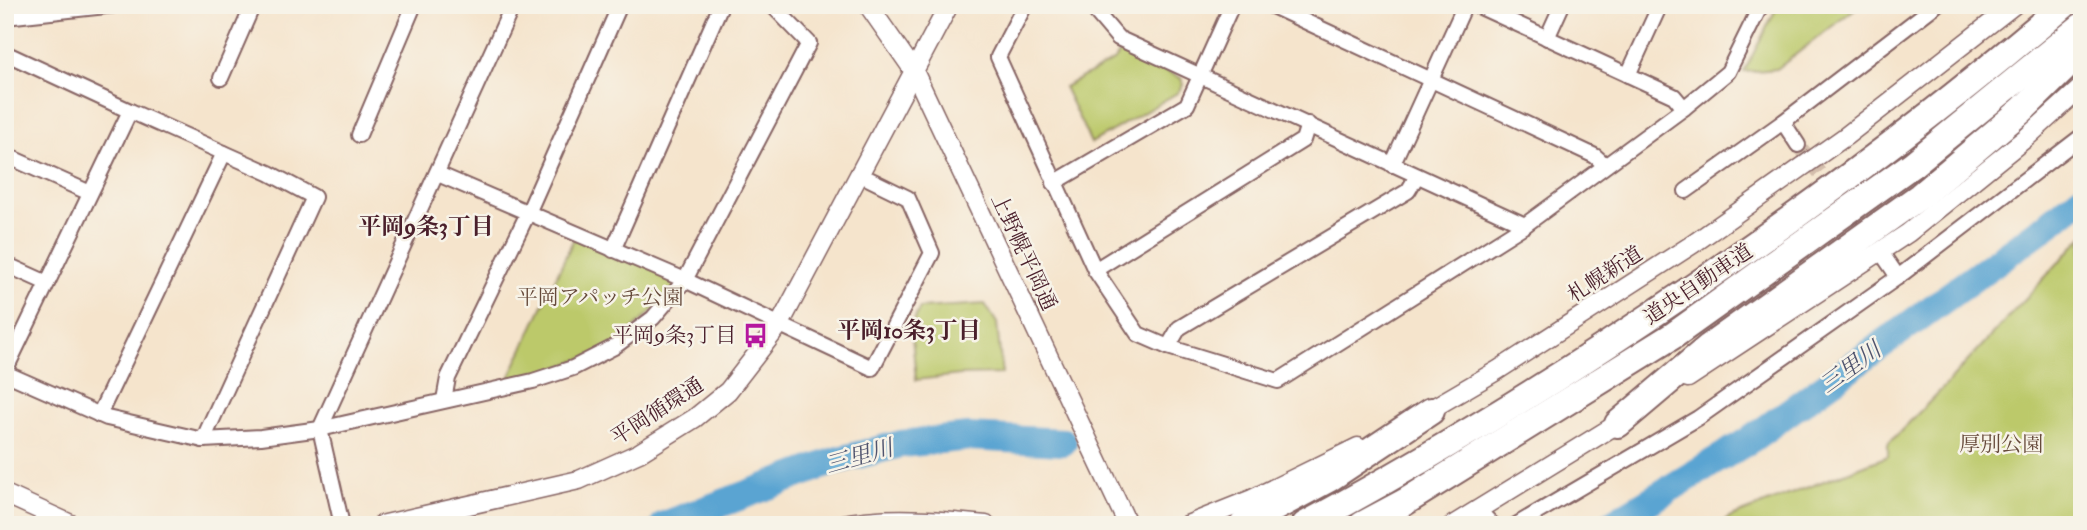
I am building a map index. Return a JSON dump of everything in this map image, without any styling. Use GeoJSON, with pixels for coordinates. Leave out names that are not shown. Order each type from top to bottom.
{"type":"FeatureCollection","features":[{"type":"Feature","properties":{"kind":"highway","name":"道央自動車道"},"geometry":{"type":"LineString","coordinates":[[1306,525],[1479,427],[1652,315],[1902,138],[2064,5]]}},
{"type":"Feature","properties":{"kind":"highway","name":"道央自動車道"},"geometry":{"type":"LineString","coordinates":[[1363,525],[1685,327],[1913,164],[2082,26]]}},
{"type":"Feature","properties":{"kind":"highway"},"geometry":{"type":"LineString","coordinates":[[1618,424],[1709,347],[1920,196],[2022,110],[2082,51]]}},
{"type":"Feature","properties":{"kind":"highway"},"geometry":{"type":"LineString","coordinates":[[1243,525],[1331,478],[1431,411]]}},
{"type":"Feature","properties":{"kind":"street"},"geometry":{"type":"LineString","coordinates":[[5,17],[113,5]]}},
{"type":"Feature","properties":{"kind":"street"},"geometry":{"type":"LineString","coordinates":[[221,78],[253,5]]}},
{"type":"Feature","properties":{"kind":"street"},"geometry":{"type":"LineString","coordinates":[[359,135],[414,5]]}},
{"type":"Feature","properties":{"kind":"street"},"geometry":{"type":"LineString","coordinates":[[342,525],[320,429],[513,5]]}},
{"type":"Feature","properties":{"kind":"street"},"geometry":{"type":"LineString","coordinates":[[444,400],[448,379],[528,213],[620,5]]}},
{"type":"Feature","properties":{"kind":"street"},"geometry":{"type":"LineString","coordinates":[[613,250],[721,5]]}},
{"type":"Feature","properties":{"kind":"street"},"geometry":{"type":"LineString","coordinates":[[130,111],[5,372],[99,415],[203,440],[261,437],[320,429],[533,381],[573,368],[614,347],[653,318],[685,280],[809,43],[772,5]]}},
{"type":"Feature","properties":{"kind":"street","name":"上野幌平岡通"},"geometry":{"type":"LineString","coordinates":[[868,5],[915,71],[1128,525]]}},
{"type":"Feature","properties":{"kind":"street","name":"平岡循環通"},"geometry":{"type":"LineString","coordinates":[[381,525],[579,480],[639,453],[695,418],[728,391],[780,324],[948,5]]}},
{"type":"Feature","properties":{"kind":"street"},"geometry":{"type":"LineString","coordinates":[[1025,5],[998,57],[1095,270],[1138,334],[1279,381],[1525,225],[1684,108],[1728,72],[1760,5]]}},
{"type":"Feature","properties":{"kind":"street"},"geometry":{"type":"LineString","coordinates":[[1090,5],[1118,38],[1525,225]]}},
{"type":"Feature","properties":{"kind":"street"},"geometry":{"type":"LineString","coordinates":[[1054,183],[1187,105],[1232,5]]}},
{"type":"Feature","properties":{"kind":"street"},"geometry":{"type":"LineString","coordinates":[[1270,5],[1595,156],[1605,165]]}},
{"type":"Feature","properties":{"kind":"street"},"geometry":{"type":"LineString","coordinates":[[1392,164],[1465,5]]}},
{"type":"Feature","properties":{"kind":"street"},"geometry":{"type":"LineString","coordinates":[[1476,5],[1674,96],[1684,108]]}},
{"type":"Feature","properties":{"kind":"street"},"geometry":{"type":"LineString","coordinates":[[1546,38],[1562,5]]}},
{"type":"Feature","properties":{"kind":"street"},"geometry":{"type":"LineString","coordinates":[[1628,75],[1660,5]]}},
{"type":"Feature","properties":{"kind":"street"},"geometry":{"type":"LineString","coordinates":[[1686,191],[1783,122],[1936,5]]}},
{"type":"Feature","properties":{"kind":"street","name":"札幌新道"},"geometry":{"type":"LineString","coordinates":[[1187,525],[1252,499],[1431,411],[1693,243],[1846,136],[2014,5]]}},
{"type":"Feature","properties":{"kind":"street"},"geometry":{"type":"LineString","coordinates":[[5,53],[314,197],[203,440]]}},
{"type":"Feature","properties":{"kind":"street"},"geometry":{"type":"LineString","coordinates":[[1453,525],[1618,424],[1908,233],[2027,137],[2082,87]]}},
{"type":"Feature","properties":{"kind":"street"},"geometry":{"type":"LineString","coordinates":[[1783,122],[1798,145]]}},
{"type":"Feature","properties":{"kind":"street"},"geometry":{"type":"LineString","coordinates":[[1095,270],[1303,140],[1308,124]]}},
{"type":"Feature","properties":{"kind":"street"},"geometry":{"type":"LineString","coordinates":[[1516,525],[1698,418],[1898,277],[2082,136]]}},
{"type":"Feature","properties":{"kind":"street"},"geometry":{"type":"LineString","coordinates":[[99,415],[223,153]]}},
{"type":"Feature","properties":{"kind":"street"},"geometry":{"type":"LineString","coordinates":[[5,155],[90,193]]}},
{"type":"Feature","properties":{"kind":"street"},"geometry":{"type":"LineString","coordinates":[[438,174],[685,280],[872,368],[932,253],[908,198],[859,174]]}},
{"type":"Feature","properties":{"kind":"street"},"geometry":{"type":"LineString","coordinates":[[1168,346],[1179,328],[1408,191],[1417,176]]}},
{"type":"Feature","properties":{"kind":"street"},"geometry":{"type":"LineString","coordinates":[[1885,258],[1898,277]]}},
{"type":"Feature","properties":{"kind":"street"},"geometry":{"type":"LineString","coordinates":[[5,264],[47,283]]}},
{"type":"Feature","properties":{"kind":"street"},"geometry":{"type":"LineString","coordinates":[[5,494],[73,525]]}},
{"type":"Feature","properties":{"kind":"street"},"geometry":{"type":"LineString","coordinates":[[1478,510],[1493,525]]}},
{"type":"Feature","properties":{"kind":"street"},"geometry":{"type":"LineString","coordinates":[[839,525],[897,520],[938,520],[986,525]]}},
{"type":"Feature","properties":{"kind":"green space"},"geometry":{"type":"Polygon","coordinates":[[[1778,5],[1857,7],[1777,69],[1744,72],[1778,5]]]}},
{"type":"Feature","properties":{"kind":"green space"},"geometry":{"type":"Polygon","coordinates":[[[1121,51],[1181,78],[1183,85],[1177,93],[1091,143],[1064,87],[1115,60],[1121,51]]]}},
{"type":"Feature","properties":{"kind":"green space","name":"平岡アパッチ公園"},"geometry":{"type":"Polygon","coordinates":[[[576,234],[685,280],[614,347],[505,387],[576,234]]]}},
{"type":"Feature","properties":{"kind":"green space","name":"厚別公園"},"geometry":{"type":"Polygon","coordinates":[[[2082,237],[2082,525],[1719,525],[1729,518],[1888,456],[1888,444],[2082,237]]]}},
{"type":"Feature","properties":{"kind":"green space"},"geometry":{"type":"Polygon","coordinates":[[[985,304],[997,323],[1002,374],[916,380],[911,325],[920,308],[985,304]]]}},
{"type":"Feature","properties":{"kind":"waterway","name":"三里川"},"geometry":{"type":"LineString","coordinates":[[1610,525],[1753,438],[2082,197]]}},
{"type":"Feature","properties":{"kind":"waterway","name":"三里川"},"geometry":{"type":"LineString","coordinates":[[664,525],[835,461],[901,444],[969,437],[1063,442]]}},
{"type":"Feature","properties":{"kind":"tunnel"},"geometry":{"type":"LineString","coordinates":[[1798,145],[1870,238]]}},
{"type":"Feature","properties":{"kind":"place","name":"平岡9条3丁目"},"geometry":{"type":"Point","coordinates":[756,335]}},
{"type":"Feature","properties":{"kind":"district","name":"平岡9条3丁目"},"geometry":{"type":"Point","coordinates":[426,226]}},
{"type":"Feature","properties":{"kind":"district","name":"平岡10条3丁目"},"geometry":{"type":"Point","coordinates":[909,330]}}]}
